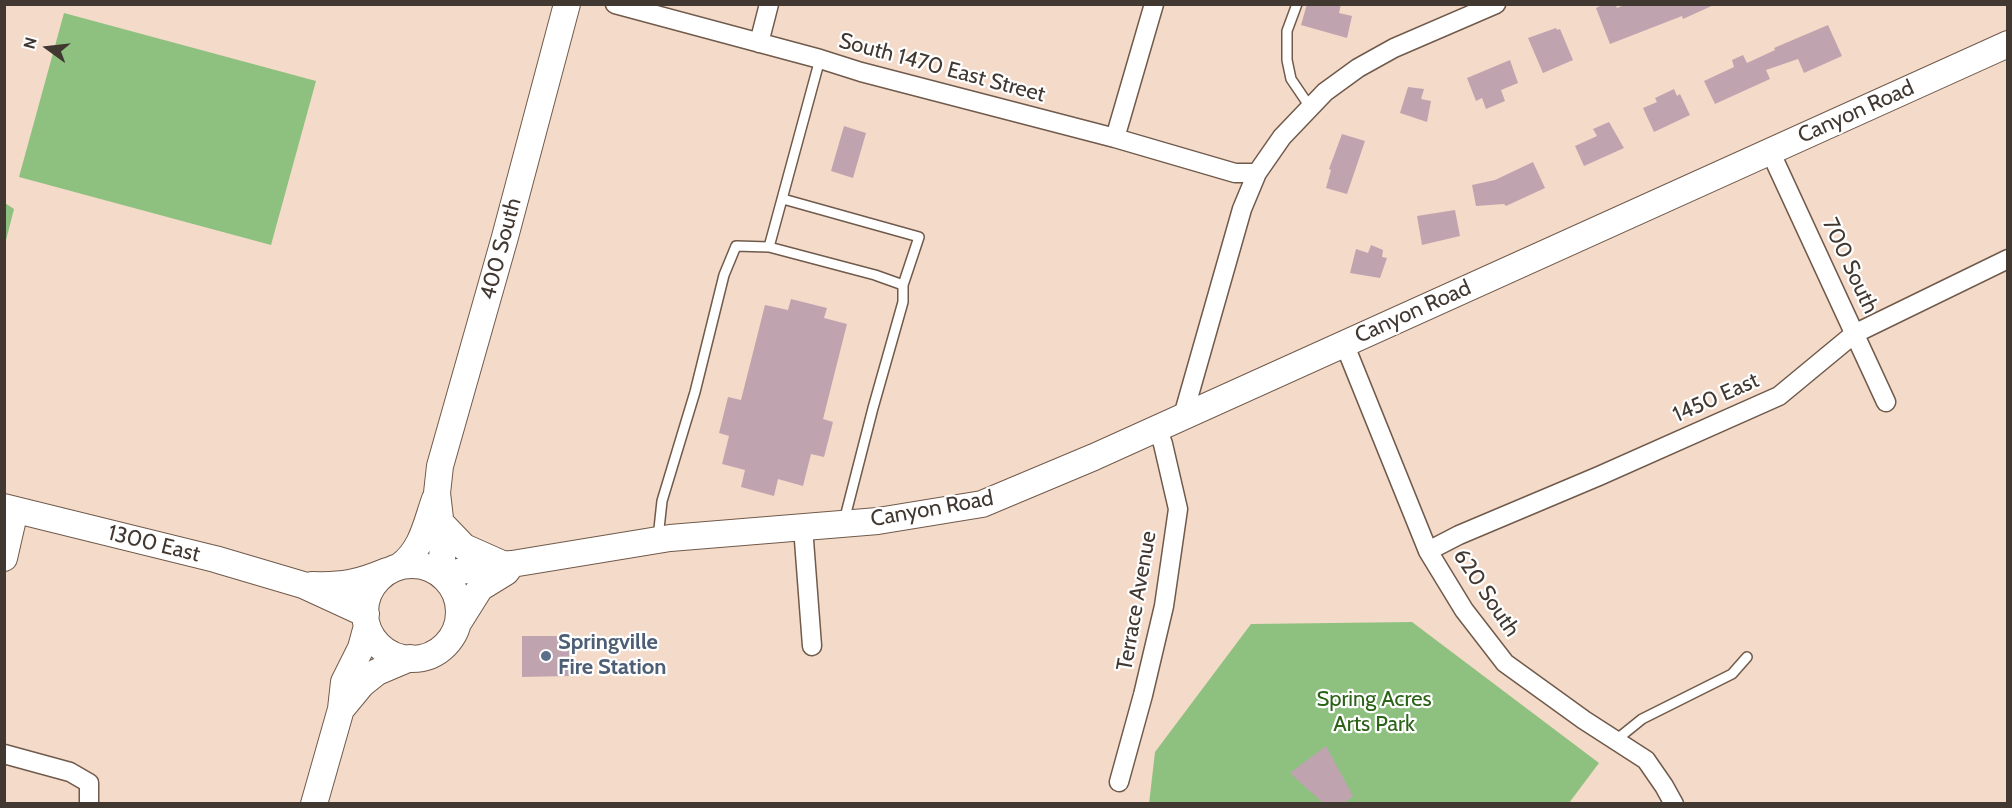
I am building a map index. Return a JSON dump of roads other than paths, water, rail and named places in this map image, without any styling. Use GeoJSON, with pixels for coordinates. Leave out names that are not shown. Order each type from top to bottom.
{"type":"FeatureCollection","features":[{"type":"Feature","properties":{"kind":"main road","name":"400 South"},"geometry":{"type":"LineString","coordinates":[[442,576],[443,544],[437,494],[440,466],[505,237],[567,4]]}},
{"type":"Feature","properties":{"kind":"main road","name":"Canyon Road"},"geometry":{"type":"LineString","coordinates":[[442,576],[481,566],[658,541],[878,521],[982,504],[1157,428],[2007,44]]}},
{"type":"Feature","properties":{"kind":"main road","name":"400 South"},"geometry":{"type":"LineString","coordinates":[[396,568],[411,558],[419,546],[437,494]]}},
{"type":"Feature","properties":{"kind":"main road"},"geometry":{"type":"LineString","coordinates":[[4,558],[10,508]]}},
{"type":"Feature","properties":{"kind":"main road","name":"1300 East"},"geometry":{"type":"LineString","coordinates":[[10,508],[215,559],[303,585],[366,620]]}},
{"type":"Feature","properties":{"kind":"main road"},"geometry":{"type":"LineString","coordinates":[[440,522],[464,547],[506,564]]}},
{"type":"Feature","properties":{"kind":"main road","name":"Canyon Road"},"geometry":{"type":"LineString","coordinates":[[458,623],[480,588],[506,572],[506,564]]}},
{"type":"Feature","properties":{"kind":"main road"},"geometry":{"type":"LineString","coordinates":[[314,804],[341,709],[344,682],[361,648],[366,620],[366,604],[373,586],[379,578],[396,568],[414,565],[429,568],[442,576],[452,586],[457,597],[458,623],[453,635],[440,649],[423,657],[410,658],[377,672],[362,684],[341,709]]}},
{"type":"Feature","properties":{"kind":"main road","name":"1300 East"},"geometry":{"type":"LineString","coordinates":[[303,585],[334,586],[358,583],[396,568]]}},
{"type":"Feature","properties":{"kind":"main road"},"geometry":{"type":"LineString","coordinates":[[366,620],[376,641],[383,648],[391,653],[410,658]]}},
{"type":"Feature","properties":{"kind":"street","name":"South 1470 East Street"},"geometry":{"type":"LineString","coordinates":[[615,4],[861,72],[1115,138],[1235,173],[1257,173]]}},
{"type":"Feature","properties":{"kind":"street"},"geometry":{"type":"LineString","coordinates":[[759,43],[769,4]]}},
{"type":"Feature","properties":{"kind":"street"},"geometry":{"type":"LineString","coordinates":[[1115,138],[1154,4]]}},
{"type":"Feature","properties":{"kind":"street"},"geometry":{"type":"LineString","coordinates":[[1183,416],[1242,209],[1257,173],[1282,137],[1310,107],[1341,80],[1376,57],[1496,4]]}},
{"type":"Feature","properties":{"kind":"street","name":"700 South"},"geometry":{"type":"LineString","coordinates":[[1770,151],[1886,402]]}},
{"type":"Feature","properties":{"kind":"street","name":"1450 East"},"geometry":{"type":"LineString","coordinates":[[1428,551],[1459,535],[1779,396],[1854,334],[2007,259]]}},
{"type":"Feature","properties":{"kind":"street","name":"620 South"},"geometry":{"type":"LineString","coordinates":[[1344,343],[1428,551],[1464,610],[1505,663],[1584,720],[1646,760],[1674,804]]}},
{"type":"Feature","properties":{"kind":"street","name":"Terrace Avenue"},"geometry":{"type":"LineString","coordinates":[[1119,782],[1136,726],[1164,606],[1178,509],[1164,447],[1157,428]]}},
{"type":"Feature","properties":{"kind":"street"},"geometry":{"type":"LineString","coordinates":[[802,527],[812,646]]}},
{"type":"Feature","properties":{"kind":"street"},"geometry":{"type":"LineString","coordinates":[[4,754],[70,772],[89,783],[89,804]]}},
{"type":"Feature","properties":{"kind":"lane"},"geometry":{"type":"LineString","coordinates":[[1297,4],[1287,31],[1287,60],[1291,79],[1310,107]]}},
{"type":"Feature","properties":{"kind":"lane"},"geometry":{"type":"LineString","coordinates":[[769,247],[820,59]]}},
{"type":"Feature","properties":{"kind":"lane"},"geometry":{"type":"LineString","coordinates":[[783,199],[919,237],[903,285],[903,302],[844,524]]}},
{"type":"Feature","properties":{"kind":"lane"},"geometry":{"type":"LineString","coordinates":[[658,541],[662,501],[695,392],[724,275],[736,246],[769,247],[875,275],[903,285]]}},
{"type":"Feature","properties":{"kind":"lane"},"geometry":{"type":"LineString","coordinates":[[1616,740],[1642,719],[1732,674],[1747,657]]}},
{"type":"Feature","properties":{"kind":"place","name":"Springville Fire Station"},"geometry":{"type":"Point","coordinates":[546,656]}},
{"type":"Feature","properties":{"kind":"park label","name":"Spring Acres Arts Park"},"geometry":{"type":"Point","coordinates":[1374,712]}}]}
